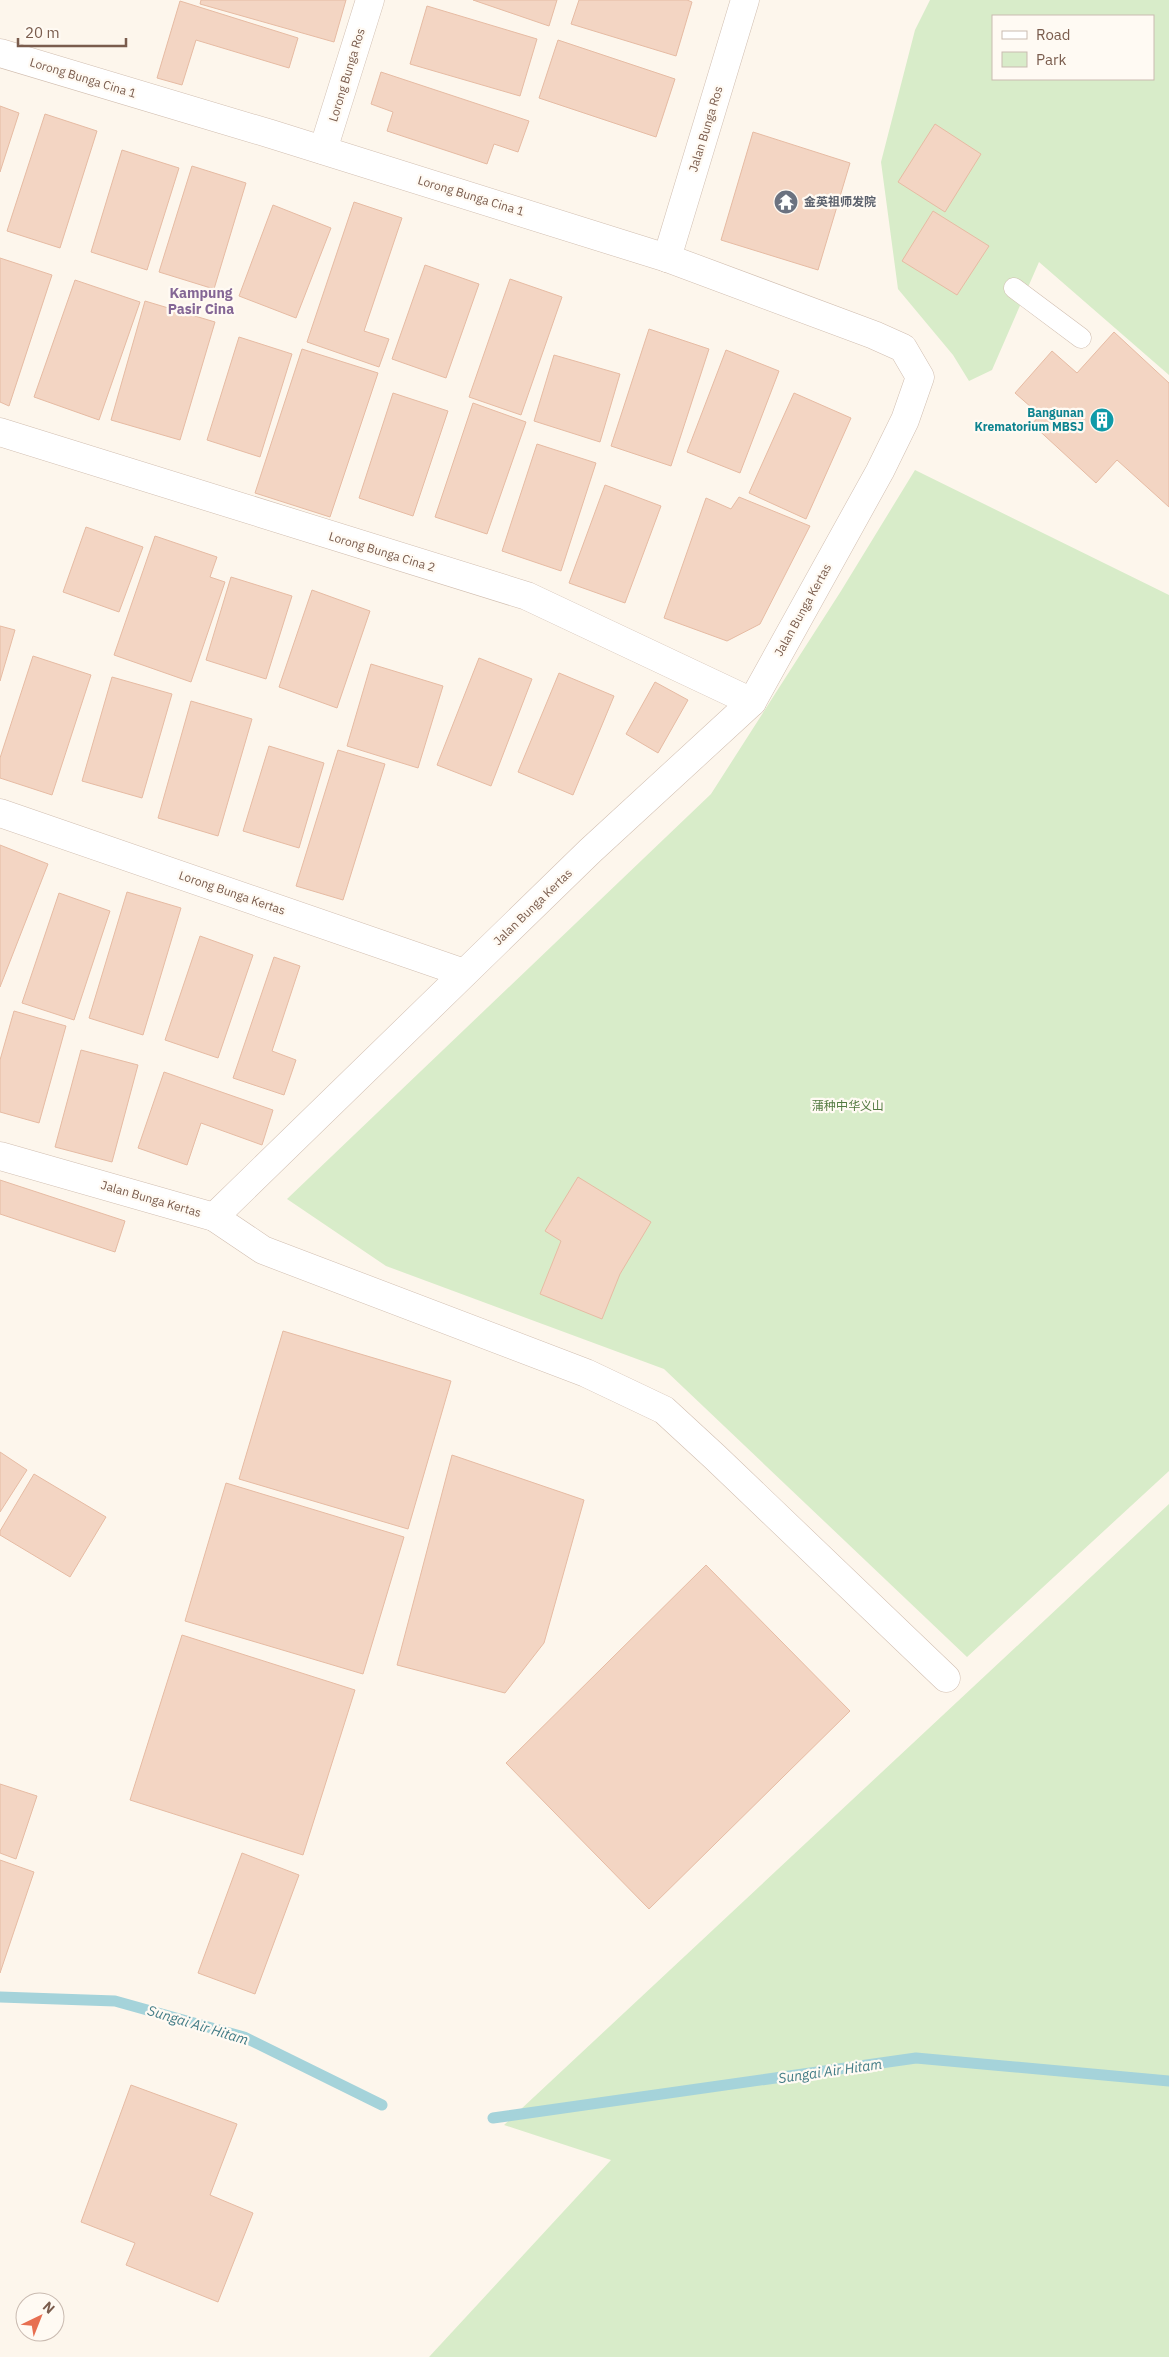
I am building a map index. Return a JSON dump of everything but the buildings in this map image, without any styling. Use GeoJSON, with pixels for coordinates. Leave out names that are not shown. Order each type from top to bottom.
{"type":"FeatureCollection","features":[{"type":"Feature","properties":{"kind":"street","name":"Lorong Bunga Ros"},"geometry":{"type":"LineString","coordinates":[[323,150],[370,0]]}},
{"type":"Feature","properties":{"kind":"street","name":"Jalan Bunga Ros"},"geometry":{"type":"LineString","coordinates":[[667,258],[745,0]]}},
{"type":"Feature","properties":{"kind":"street","name":"Lorong Bunga Cina 1"},"geometry":{"type":"LineString","coordinates":[[0,53],[323,150],[667,258],[882,338],[903,348],[920,377]]}},
{"type":"Feature","properties":{"kind":"street","name":"Jalan Bunga Kertas"},"geometry":{"type":"LineString","coordinates":[[0,1156],[214,1217],[590,850],[752,702],[880,471],[906,420],[920,377]]}},
{"type":"Feature","properties":{"kind":"street","name":"Lorong Bunga Cina 2"},"geometry":{"type":"LineString","coordinates":[[0,432],[527,596],[752,702]]}},
{"type":"Feature","properties":{"kind":"street","name":"Lorong Bunga Kertas"},"geometry":{"type":"LineString","coordinates":[[0,813],[464,973]]}},
{"type":"Feature","properties":{"kind":"street"},"geometry":{"type":"LineString","coordinates":[[214,1217],[264,1250],[586,1373],[664,1410],[946,1678]]}},
{"type":"Feature","properties":{"kind":"lane"},"geometry":{"type":"LineString","coordinates":[[1014,288],[1080,338]]}},
{"type":"Feature","properties":{"kind":"green space"},"geometry":{"type":"Polygon","coordinates":[[[930,0],[1169,0],[1169,375],[1039,262],[992,370],[969,381],[953,355],[898,289],[881,162],[915,30],[930,0]]]}},
{"type":"Feature","properties":{"kind":"green space","name":"蒲种中华义山"},"geometry":{"type":"Polygon","coordinates":[[[915,470],[1169,595],[1169,1471],[967,1657],[664,1369],[386,1266],[287,1199],[711,794],[841,591],[915,470]]]}},
{"type":"Feature","properties":{"kind":"green space"},"geometry":{"type":"Polygon","coordinates":[[[1169,1504],[1169,2357],[429,2357],[611,2160],[504,2125],[1169,1504]]]}},
{"type":"Feature","properties":{"kind":"waterway","name":"Sungai Air Hitam"},"geometry":{"type":"LineString","coordinates":[[0,1997],[115,2001],[244,2037],[382,2105]]}},
{"type":"Feature","properties":{"kind":"waterway","name":"Sungai Air Hitam"},"geometry":{"type":"LineString","coordinates":[[493,2118],[916,2058],[1169,2081]]}},
{"type":"Feature","properties":{"kind":"place","name":"金英祖师发院"},"geometry":{"type":"Point","coordinates":[786,202]}},
{"type":"Feature","properties":{"kind":"place","name":"Bangunan Krematorium MBSJ"},"geometry":{"type":"Point","coordinates":[1102,420]}},
{"type":"Feature","properties":{"kind":"district","name":"Kampung Pasir Cina"},"geometry":{"type":"Point","coordinates":[201,302]}}]}
